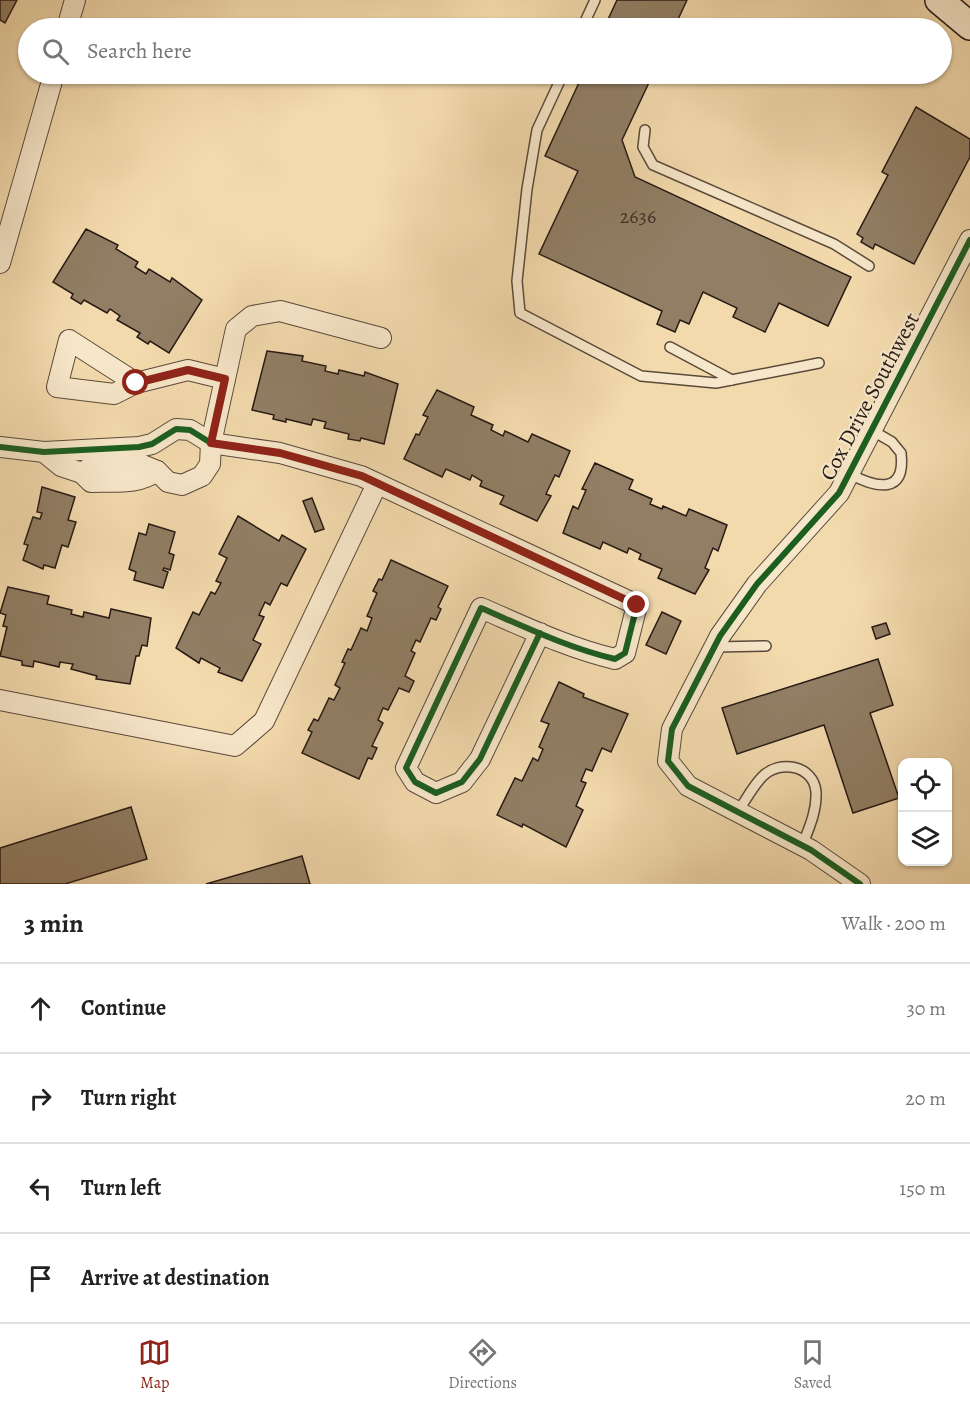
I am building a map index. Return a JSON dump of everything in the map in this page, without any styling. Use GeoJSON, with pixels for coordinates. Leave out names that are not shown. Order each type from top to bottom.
{"type":"FeatureCollection","features":[{"type":"Feature","properties":{"kind":"main road"},"geometry":{"type":"LineString","coordinates":[[939,0],[970,26]]}},
{"type":"Feature","properties":{"kind":"street"},"geometry":{"type":"LineString","coordinates":[[69,18],[75,0]]}},
{"type":"Feature","properties":{"kind":"street"},"geometry":{"type":"LineString","coordinates":[[0,263],[51,84]]}},
{"type":"Feature","properties":{"kind":"street","name":"Cox Drive Southwest"},"geometry":{"type":"LineString","coordinates":[[860,884],[802,846],[688,786],[668,761],[672,729],[715,647],[757,584],[839,492],[850,474],[970,240]]}},
{"type":"Feature","properties":{"kind":"street"},"geometry":{"type":"LineString","coordinates":[[44,452],[61,466],[82,473],[92,482],[108,465],[145,461],[168,482],[182,485],[194,481],[202,476],[210,464],[211,443],[236,329],[252,316],[280,311],[381,338]]}},
{"type":"Feature","properties":{"kind":"street"},"geometry":{"type":"LineString","coordinates":[[136,383],[188,370],[225,379]]}},
{"type":"Feature","properties":{"kind":"street"},"geometry":{"type":"LineString","coordinates":[[0,447],[44,452],[108,465],[144,480],[145,461],[152,444],[176,429],[190,430],[211,443],[280,453],[362,476],[637,605],[625,653],[615,659],[583,651],[481,608],[406,768],[415,782],[436,793],[462,782],[480,759],[540,633]]}},
{"type":"Feature","properties":{"kind":"street"},"geometry":{"type":"LineString","coordinates":[[0,700],[235,746],[242,742],[264,721],[377,484]]}},
{"type":"Feature","properties":{"kind":"lane"},"geometry":{"type":"LineString","coordinates":[[587,18],[595,0]]}},
{"type":"Feature","properties":{"kind":"lane"},"geometry":{"type":"LineString","coordinates":[[558,84],[537,130],[527,189],[517,281],[520,314],[641,376],[716,382],[819,363]]}},
{"type":"Feature","properties":{"kind":"lane"},"geometry":{"type":"LineString","coordinates":[[645,130],[644,147],[653,165],[834,244],[869,266]]}},
{"type":"Feature","properties":{"kind":"lane"},"geometry":{"type":"LineString","coordinates":[[670,347],[732,380]]}},
{"type":"Feature","properties":{"kind":"lane"},"geometry":{"type":"LineString","coordinates":[[850,474],[867,483],[883,486],[892,484],[900,474],[903,464],[901,453],[892,442],[873,431]]}},
{"type":"Feature","properties":{"kind":"lane"},"geometry":{"type":"LineString","coordinates":[[715,647],[766,646]]}},
{"type":"Feature","properties":{"kind":"lane"},"geometry":{"type":"LineString","coordinates":[[738,811],[762,777],[772,769],[790,765],[808,774],[816,789],[815,812],[802,846]]}},
{"type":"Feature","properties":{"kind":"building"},"geometry":{"type":"Polygon","coordinates":[[[0,0],[17,0],[5,23],[0,20],[0,0]]]}},
{"type":"Feature","properties":{"kind":"building"},"geometry":{"type":"Polygon","coordinates":[[[617,0],[687,0],[679,18],[609,18],[617,0]]]}},
{"type":"Feature","properties":{"kind":"building"},"geometry":{"type":"Polygon","coordinates":[[[578,84],[648,84],[622,140],[635,177],[851,277],[828,326],[779,303],[765,332],[733,317],[737,308],[703,292],[689,324],[680,320],[675,332],[657,324],[662,311],[539,254],[578,171],[545,156],[578,84]]]}},
{"type":"Feature","properties":{"kind":"building"},"geometry":{"type":"Polygon","coordinates":[[[916,107],[970,139],[970,157],[914,264],[875,244],[873,249],[861,242],[863,238],[857,234],[888,175],[882,172],[916,107]]]}},
{"type":"Feature","properties":{"kind":"building"},"geometry":{"type":"Polygon","coordinates":[[[86,229],[118,245],[116,249],[138,262],[135,267],[146,274],[149,269],[170,282],[172,278],[202,300],[169,353],[150,341],[148,344],[137,337],[140,333],[117,320],[120,316],[110,309],[107,313],[84,300],[81,304],[71,298],[73,294],[53,282],[86,229]]]}},
{"type":"Feature","properties":{"kind":"building"},"geometry":{"type":"Polygon","coordinates":[[[267,351],[303,356],[302,361],[326,366],[325,371],[338,374],[339,370],[364,376],[365,372],[398,384],[384,444],[361,438],[360,441],[348,439],[349,434],[324,428],[326,422],[313,419],[311,425],[286,419],[286,422],[273,419],[274,415],[252,410],[267,351]]]}},
{"type":"Feature","properties":{"kind":"building"},"geometry":{"type":"Polygon","coordinates":[[[437,390],[474,407],[471,415],[493,425],[491,430],[503,436],[505,431],[528,442],[532,434],[570,451],[559,477],[555,475],[546,494],[551,496],[537,521],[500,504],[504,496],[480,486],[482,481],[472,475],[470,480],[446,469],[442,477],[404,459],[416,434],[419,435],[428,417],[423,415],[437,390]]]}},
{"type":"Feature","properties":{"kind":"building"},"geometry":{"type":"Polygon","coordinates":[[[595,463],[633,480],[629,489],[652,499],[650,504],[662,509],[663,506],[686,516],[689,509],[727,525],[718,551],[713,548],[705,568],[709,570],[695,594],[658,578],[662,569],[639,559],[641,554],[629,548],[627,553],[603,542],[600,549],[563,533],[573,506],[578,509],[586,490],[582,489],[595,463]]]}},
{"type":"Feature","properties":{"kind":"building"},"geometry":{"type":"Polygon","coordinates":[[[42,487],[75,497],[68,520],[76,522],[68,547],[62,545],[55,568],[44,565],[43,569],[23,560],[28,545],[24,544],[33,517],[40,519],[42,513],[37,512],[42,487]]]}},
{"type":"Feature","properties":{"kind":"building"},"geometry":{"type":"Polygon","coordinates":[[[312,498],[324,529],[315,532],[303,501],[312,498]]]}},
{"type":"Feature","properties":{"kind":"building"},"geometry":{"type":"Polygon","coordinates":[[[238,516],[279,541],[282,535],[306,549],[287,586],[281,583],[270,605],[265,602],[259,615],[264,617],[253,640],[261,644],[242,681],[218,672],[220,668],[201,658],[199,663],[176,648],[193,612],[199,615],[211,592],[215,594],[221,583],[216,581],[227,558],[219,554],[238,516]]]}},
{"type":"Feature","properties":{"kind":"building"},"geometry":{"type":"Polygon","coordinates":[[[149,524],[175,532],[169,553],[174,555],[170,570],[164,568],[163,570],[168,572],[163,588],[134,580],[136,572],[129,569],[139,533],[146,535],[149,524]]]}},
{"type":"Feature","properties":{"kind":"building"},"geometry":{"type":"Polygon","coordinates":[[[391,560],[448,586],[438,607],[441,609],[436,620],[431,618],[420,642],[416,640],[411,651],[415,653],[405,676],[414,681],[409,692],[399,688],[388,710],[383,708],[378,720],[383,723],[372,746],[377,748],[372,759],[368,758],[359,779],[302,753],[312,732],[308,730],[314,719],[318,721],[329,698],[334,700],[340,688],[335,685],[345,663],[342,662],[348,649],[351,650],[361,628],[367,631],[372,618],[367,616],[377,593],[373,591],[379,579],[382,580],[391,560]]]}},
{"type":"Feature","properties":{"kind":"building"},"geometry":{"type":"Polygon","coordinates":[[[8,587],[49,596],[47,604],[72,610],[71,614],[83,617],[84,612],[109,618],[111,609],[151,618],[147,646],[142,645],[139,656],[136,656],[130,684],[96,679],[97,676],[71,669],[73,664],[60,662],[59,667],[34,661],[33,667],[22,665],[22,661],[0,656],[7,627],[3,626],[6,615],[0,613],[8,587]]]}},
{"type":"Feature","properties":{"kind":"building"},"geometry":{"type":"Polygon","coordinates":[[[662,612],[681,621],[666,654],[646,645],[662,612]]]}},
{"type":"Feature","properties":{"kind":"building"},"geometry":{"type":"Polygon","coordinates":[[[886,623],[890,634],[876,639],[872,627],[886,623]]]}},
{"type":"Feature","properties":{"kind":"building"},"geometry":{"type":"Polygon","coordinates":[[[878,659],[893,705],[870,713],[898,798],[853,813],[824,725],[737,754],[722,708],[878,659]]]}},
{"type":"Feature","properties":{"kind":"building"},"geometry":{"type":"Polygon","coordinates":[[[559,682],[584,694],[583,697],[628,714],[611,752],[602,748],[592,771],[586,769],[581,781],[586,783],[576,806],[583,810],[566,847],[523,824],[522,827],[497,815],[515,778],[522,781],[533,758],[538,761],[543,749],[539,747],[549,724],[541,721],[559,682]]]}},
{"type":"Feature","properties":{"kind":"building"},"geometry":{"type":"Polygon","coordinates":[[[131,807],[147,859],[65,884],[0,884],[0,848],[131,807]]]}},
{"type":"Feature","properties":{"kind":"building"},"geometry":{"type":"Polygon","coordinates":[[[302,856],[310,884],[206,884],[302,856]]]}},
{"type":"Feature","properties":{"kind":"cycle path"},"geometry":{"type":"LineString","coordinates":[[860,884],[811,850],[688,786],[668,761],[672,729],[720,636],[757,584],[839,493],[970,240]]}},
{"type":"Feature","properties":{"kind":"cycle path"},"geometry":{"type":"LineString","coordinates":[[0,447],[44,452],[139,447],[152,444],[176,429],[190,430],[211,443],[280,453],[361,476],[637,605],[625,653],[615,659],[564,643],[481,608],[406,768],[415,782],[436,793],[462,782],[480,759],[540,633]]}},
{"type":"Feature","properties":{"kind":"route"},"geometry":{"type":"LineString","coordinates":[[136,383],[188,370],[225,379],[211,443],[280,453],[362,476],[637,605]]}}]}
